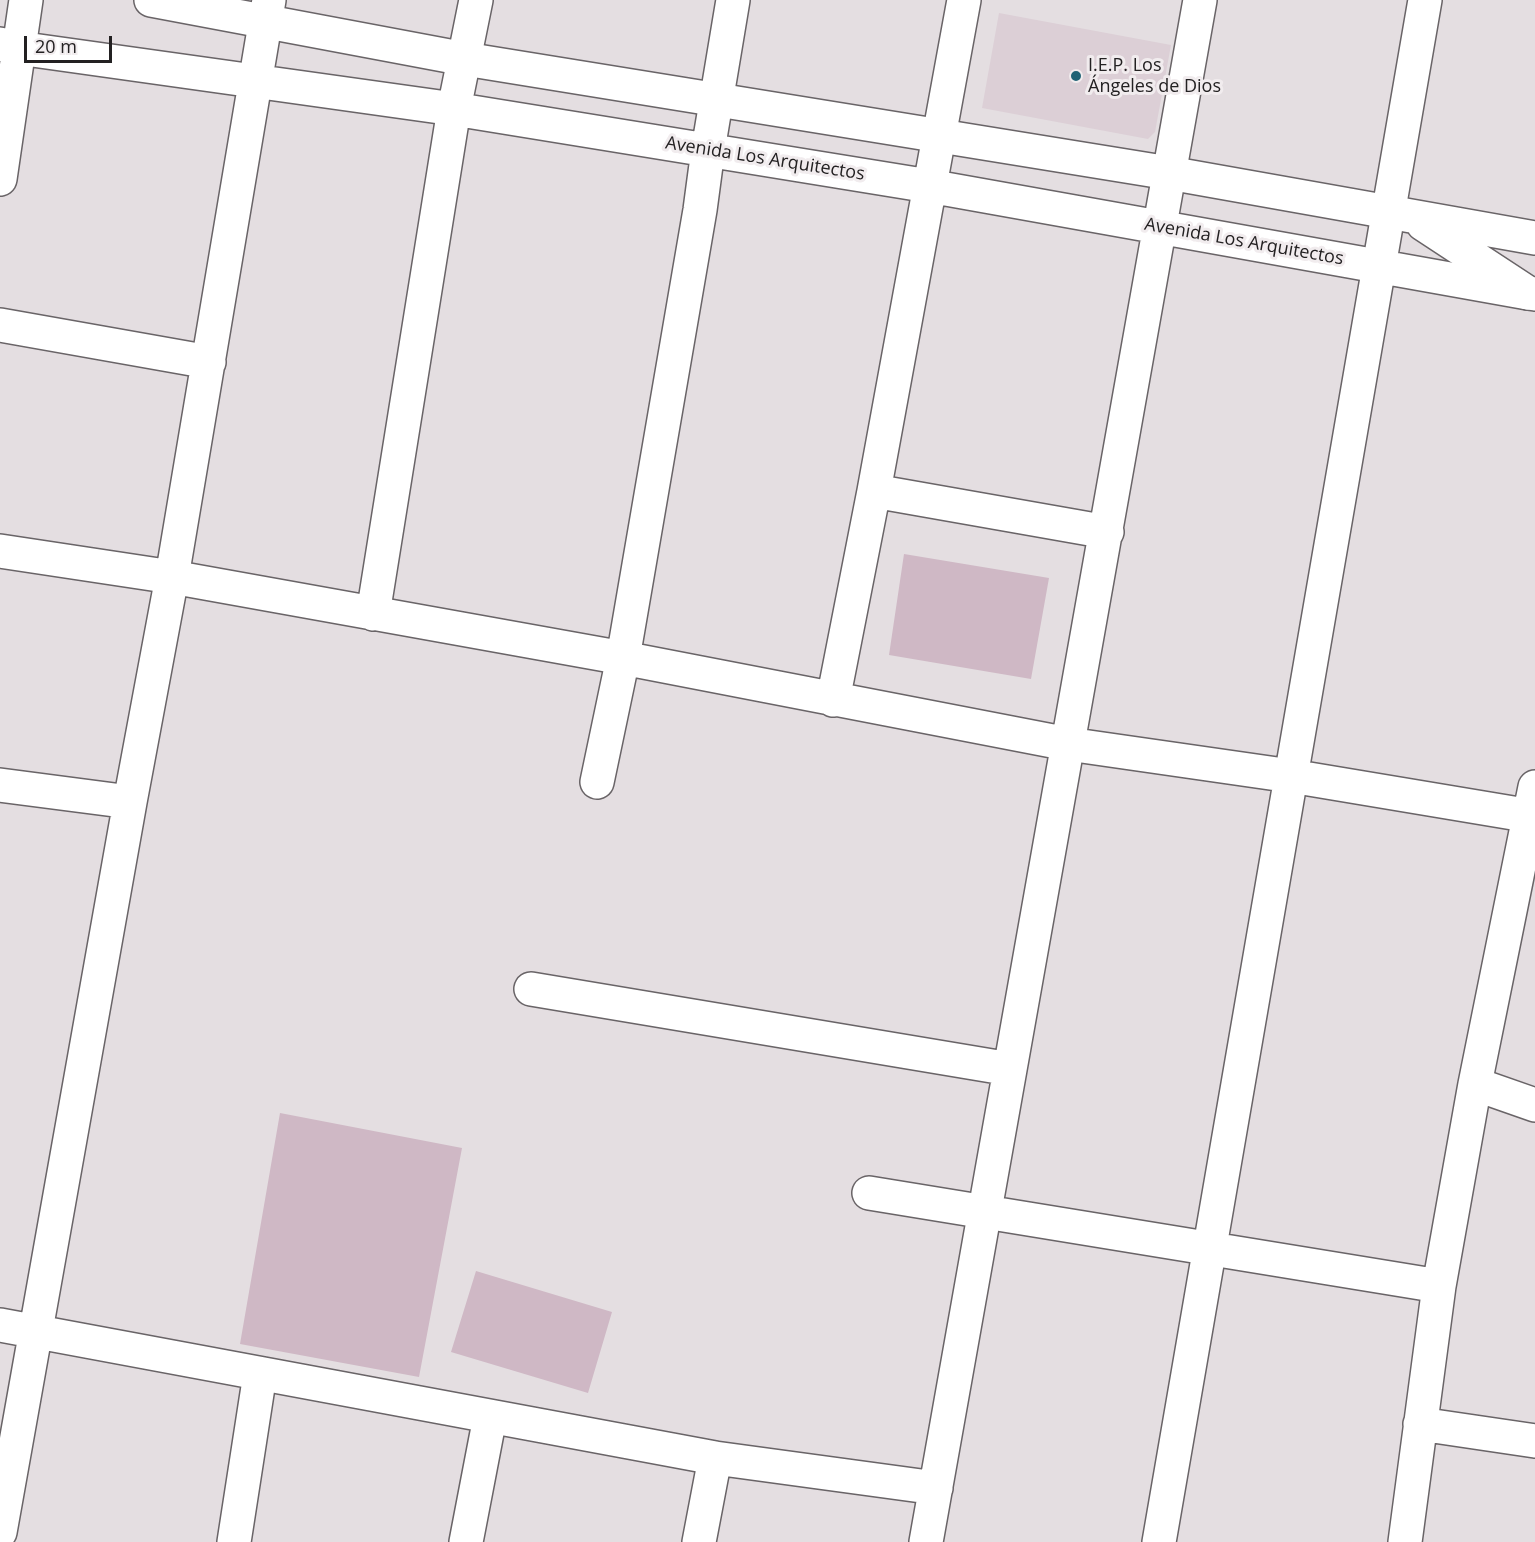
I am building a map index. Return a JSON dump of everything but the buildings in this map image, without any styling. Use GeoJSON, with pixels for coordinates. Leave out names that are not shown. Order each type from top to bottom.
{"type":"FeatureCollection","features":[{"type":"Feature","properties":{"kind":"street"},"geometry":{"type":"LineString","coordinates":[[0,179],[9,46],[26,0]]}},
{"type":"Feature","properties":{"kind":"street","name":"Avenida Los Arquitectos"},"geometry":{"type":"LineString","coordinates":[[151,0],[267,10],[465,59],[1169,173],[1535,238]]}},
{"type":"Feature","properties":{"kind":"street"},"geometry":{"type":"LineString","coordinates":[[373,614],[454,108],[476,0]]}},
{"type":"Feature","properties":{"kind":"street"},"geometry":{"type":"LineString","coordinates":[[597,782],[623,658],[698,221],[733,0]]}},
{"type":"Feature","properties":{"kind":"street"},"geometry":{"type":"LineString","coordinates":[[833,700],[964,0]]}},
{"type":"Feature","properties":{"kind":"street"},"geometry":{"type":"LineString","coordinates":[[926,1542],[1200,0]]}},
{"type":"Feature","properties":{"kind":"street"},"geometry":{"type":"LineString","coordinates":[[1160,1542],[1379,266],[1400,215],[1425,0]]}},
{"type":"Feature","properties":{"kind":"street"},"geometry":{"type":"LineString","coordinates":[[0,1532],[172,577],[267,10]]}},
{"type":"Feature","properties":{"kind":"street","name":"Avenida Los Arquitectos"},"geometry":{"type":"LineString","coordinates":[[9,46],[454,108],[929,186],[1531,294]]}},
{"type":"Feature","properties":{"kind":"street","name":"Avenida Los Arquitectos"},"geometry":{"type":"LineString","coordinates":[[1400,215],[1531,294]]}},
{"type":"Feature","properties":{"kind":"street"},"geometry":{"type":"LineString","coordinates":[[0,325],[209,362]]}},
{"type":"Feature","properties":{"kind":"street"},"geometry":{"type":"LineString","coordinates":[[874,490],[1107,532]]}},
{"type":"Feature","properties":{"kind":"street"},"geometry":{"type":"LineString","coordinates":[[0,551],[172,577],[623,658],[1068,744],[1291,776],[1533,802],[1529,855],[1475,1084],[1439,1286],[1405,1542]]}},
{"type":"Feature","properties":{"kind":"street"},"geometry":{"type":"LineString","coordinates":[[0,785],[130,802]]}},
{"type":"Feature","properties":{"kind":"street"},"geometry":{"type":"LineString","coordinates":[[531,989],[1010,1069]]}},
{"type":"Feature","properties":{"kind":"street"},"geometry":{"type":"LineString","coordinates":[[1475,1084],[1535,1105]]}},
{"type":"Feature","properties":{"kind":"street"},"geometry":{"type":"LineString","coordinates":[[868,1193],[1439,1286]]}},
{"type":"Feature","properties":{"kind":"street"},"geometry":{"type":"LineString","coordinates":[[0,1325],[715,1458],[936,1488]]}},
{"type":"Feature","properties":{"kind":"street"},"geometry":{"type":"LineString","coordinates":[[234,1542],[260,1374]]}},
{"type":"Feature","properties":{"kind":"street"},"geometry":{"type":"LineString","coordinates":[[466,1542],[490,1417]]}},
{"type":"Feature","properties":{"kind":"street"},"geometry":{"type":"LineString","coordinates":[[1420,1424],[1535,1441]]}},
{"type":"Feature","properties":{"kind":"street"},"geometry":{"type":"LineString","coordinates":[[699,1542],[715,1458]]}},
{"type":"Feature","properties":{"kind":"shaded area","name":"I.E.P. Los Ángeles de Dios"},"geometry":{"type":"Polygon","coordinates":[[[999,13],[1171,45],[1155,132],[1148,139],[982,108],[999,13]]]}},
{"type":"Feature","properties":{"kind":"shaded area"},"geometry":{"type":"Polygon","coordinates":[[[904,554],[1049,578],[1031,679],[889,655],[904,554]]]}},
{"type":"Feature","properties":{"kind":"shaded area"},"geometry":{"type":"Polygon","coordinates":[[[280,1113],[462,1148],[419,1377],[240,1344],[280,1113]]]}},
{"type":"Feature","properties":{"kind":"shaded area"},"geometry":{"type":"Polygon","coordinates":[[[476,1271],[612,1312],[588,1393],[451,1352],[476,1271]]]}},
{"type":"Feature","properties":{"kind":"place","name":"I.E.P. Los Ángeles de Dios"},"geometry":{"type":"Point","coordinates":[1076,76]}}]}
